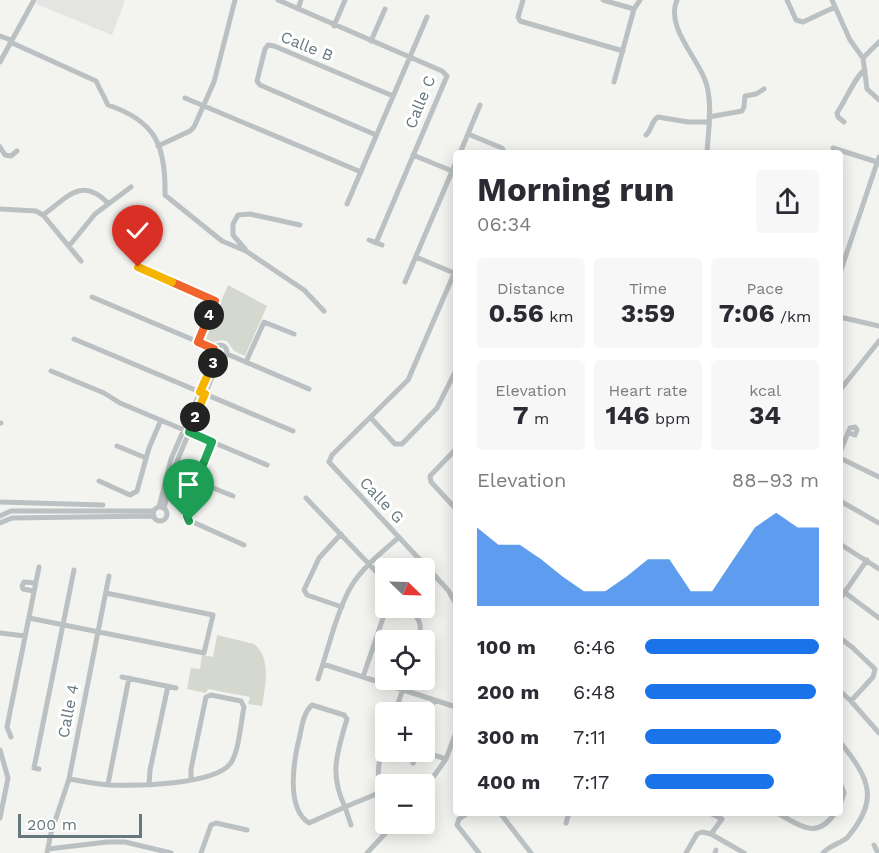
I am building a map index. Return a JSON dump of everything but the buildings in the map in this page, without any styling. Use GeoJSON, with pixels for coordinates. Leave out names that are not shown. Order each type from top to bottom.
{"type":"FeatureCollection","features":[{"type":"Feature","properties":{"kind":"street"},"geometry":{"type":"LineString","coordinates":[[0,62],[34,0]]}},
{"type":"Feature","properties":{"kind":"street"},"geometry":{"type":"LineString","coordinates":[[158,146],[190,131],[205,106],[214,82],[235,0]]}},
{"type":"Feature","properties":{"kind":"street","name":"Calle C"},"geometry":{"type":"LineString","coordinates":[[278,0],[442,71],[447,76],[379,244],[369,240]]}},
{"type":"Feature","properties":{"kind":"street"},"geometry":{"type":"LineString","coordinates":[[298,9],[301,0]]}},
{"type":"Feature","properties":{"kind":"street"},"geometry":{"type":"LineString","coordinates":[[334,26],[345,0]]}},
{"type":"Feature","properties":{"kind":"street"},"geometry":{"type":"LineString","coordinates":[[523,0],[518,17],[520,21],[623,51]]}},
{"type":"Feature","properties":{"kind":"street"},"geometry":{"type":"LineString","coordinates":[[603,0],[634,9]]}},
{"type":"Feature","properties":{"kind":"street"},"geometry":{"type":"LineString","coordinates":[[614,82],[634,9],[640,0]]}},
{"type":"Feature","properties":{"kind":"street"},"geometry":{"type":"LineString","coordinates":[[677,0],[674,12],[676,24],[706,81],[709,92],[707,150]]}},
{"type":"Feature","properties":{"kind":"street"},"geometry":{"type":"LineString","coordinates":[[787,0],[796,20],[803,22],[835,7]]}},
{"type":"Feature","properties":{"kind":"street"},"geometry":{"type":"LineString","coordinates":[[832,0],[850,40],[863,58],[867,89],[879,100]]}},
{"type":"Feature","properties":{"kind":"street"},"geometry":{"type":"LineString","coordinates":[[371,41],[384,11],[391,16]]}},
{"type":"Feature","properties":{"kind":"street"},"geometry":{"type":"LineString","coordinates":[[347,204],[427,17]]}},
{"type":"Feature","properties":{"kind":"street"},"geometry":{"type":"LineString","coordinates":[[0,36],[96,81],[108,105],[127,111],[142,121],[153,134],[165,175],[165,195],[222,241],[246,251],[304,290],[324,310]]}},
{"type":"Feature","properties":{"kind":"street"},"geometry":{"type":"LineString","coordinates":[[863,58],[879,42]]}},
{"type":"Feature","properties":{"kind":"street","name":"Calle B"},"geometry":{"type":"LineString","coordinates":[[376,135],[260,85],[257,81],[265,49],[268,45],[274,46],[393,96]]}},
{"type":"Feature","properties":{"kind":"street"},"geometry":{"type":"LineString","coordinates":[[844,122],[837,113],[859,73],[864,70]]}},
{"type":"Feature","properties":{"kind":"street"},"geometry":{"type":"LineString","coordinates":[[646,135],[658,117],[688,122],[709,120],[742,111],[745,96],[756,94],[764,89]]}},
{"type":"Feature","properties":{"kind":"street"},"geometry":{"type":"LineString","coordinates":[[185,98],[361,172]]}},
{"type":"Feature","properties":{"kind":"street"},"geometry":{"type":"LineString","coordinates":[[461,150],[480,105]]}},
{"type":"Feature","properties":{"kind":"street"},"geometry":{"type":"LineString","coordinates":[[468,134],[503,150]]}},
{"type":"Feature","properties":{"kind":"street"},"geometry":{"type":"LineString","coordinates":[[0,147],[5,155],[11,156],[17,151]]}},
{"type":"Feature","properties":{"kind":"street"},"geometry":{"type":"LineString","coordinates":[[833,148],[840,150]]}},
{"type":"Feature","properties":{"kind":"street"},"geometry":{"type":"LineString","coordinates":[[843,151],[878,160],[843,264]]}},
{"type":"Feature","properties":{"kind":"street"},"geometry":{"type":"LineString","coordinates":[[405,282],[452,171],[414,155]]}},
{"type":"Feature","properties":{"kind":"street"},"geometry":{"type":"LineString","coordinates":[[69,246],[95,214],[131,187]]}},
{"type":"Feature","properties":{"kind":"street"},"geometry":{"type":"LineString","coordinates":[[43,215],[78,189],[90,190],[108,203]]}},
{"type":"Feature","properties":{"kind":"street"},"geometry":{"type":"LineString","coordinates":[[0,209],[36,212],[43,215],[81,261]]}},
{"type":"Feature","properties":{"kind":"street"},"geometry":{"type":"LineString","coordinates":[[246,251],[233,235],[233,224],[238,215],[250,214],[300,225]]}},
{"type":"Feature","properties":{"kind":"street"},"geometry":{"type":"LineString","coordinates":[[416,257],[453,270]]}},
{"type":"Feature","properties":{"kind":"street"},"geometry":{"type":"LineString","coordinates":[[138,267],[215,301],[198,342]]}},
{"type":"Feature","properties":{"kind":"street"},"geometry":{"type":"LineString","coordinates":[[453,276],[408,381],[371,418],[395,444],[402,444],[437,408],[453,376]]}},
{"type":"Feature","properties":{"kind":"street"},"geometry":{"type":"LineString","coordinates":[[92,297],[214,349],[218,357]]}},
{"type":"Feature","properties":{"kind":"street"},"geometry":{"type":"LineString","coordinates":[[843,318],[879,326]]}},
{"type":"Feature","properties":{"kind":"street"},"geometry":{"type":"LineString","coordinates":[[246,362],[264,322],[294,334]]}},
{"type":"Feature","properties":{"kind":"street"},"geometry":{"type":"LineString","coordinates":[[74,339],[293,432]]}},
{"type":"Feature","properties":{"kind":"street"},"geometry":{"type":"LineString","coordinates":[[843,386],[879,341]]}},
{"type":"Feature","properties":{"kind":"street"},"geometry":{"type":"LineString","coordinates":[[214,349],[223,345],[227,354]]}},
{"type":"Feature","properties":{"kind":"street"},"geometry":{"type":"LineString","coordinates":[[0,521],[12,518],[158,510],[187,431],[218,357],[227,354],[309,389]]}},
{"type":"Feature","properties":{"kind":"street"},"geometry":{"type":"LineString","coordinates":[[51,371],[267,465]]}},
{"type":"Feature","properties":{"kind":"street","name":"Calle G"},"geometry":{"type":"LineString","coordinates":[[371,418],[332,455],[328,462],[447,590],[453,599]]}},
{"type":"Feature","properties":{"kind":"street"},"geometry":{"type":"LineString","coordinates":[[99,482],[130,495],[137,491],[146,458],[161,420]]}},
{"type":"Feature","properties":{"kind":"street"},"geometry":{"type":"LineString","coordinates":[[843,446],[849,433]]}},
{"type":"Feature","properties":{"kind":"street"},"geometry":{"type":"LineString","coordinates":[[212,442],[196,481],[187,516],[189,521],[244,544]]}},
{"type":"Feature","properties":{"kind":"street"},"geometry":{"type":"LineString","coordinates":[[117,446],[146,458]]}},
{"type":"Feature","properties":{"kind":"street"},"geometry":{"type":"LineString","coordinates":[[453,452],[430,476],[430,482],[453,505]]}},
{"type":"Feature","properties":{"kind":"street"},"geometry":{"type":"LineString","coordinates":[[843,459],[879,477]]}},
{"type":"Feature","properties":{"kind":"street"},"geometry":{"type":"LineString","coordinates":[[196,481],[233,496]]}},
{"type":"Feature","properties":{"kind":"street"},"geometry":{"type":"LineString","coordinates":[[306,498],[375,571]]}},
{"type":"Feature","properties":{"kind":"street"},"geometry":{"type":"LineString","coordinates":[[0,502],[103,505]]}},
{"type":"Feature","properties":{"kind":"street"},"geometry":{"type":"LineString","coordinates":[[843,503],[879,523]]}},
{"type":"Feature","properties":{"kind":"street"},"geometry":{"type":"LineString","coordinates":[[341,534],[319,558],[304,590],[307,595],[342,607]]}},
{"type":"Feature","properties":{"kind":"street"},"geometry":{"type":"LineString","coordinates":[[318,679],[351,585],[398,538]]}},
{"type":"Feature","properties":{"kind":"street"},"geometry":{"type":"LineString","coordinates":[[843,546],[879,569]]}},
{"type":"Feature","properties":{"kind":"street"},"geometry":{"type":"LineString","coordinates":[[843,590],[867,560]]}},
{"type":"Feature","properties":{"kind":"street"},"geometry":{"type":"LineString","coordinates":[[11,737],[7,727],[39,567]]}},
{"type":"Feature","properties":{"kind":"street"},"geometry":{"type":"LineString","coordinates":[[39,769],[34,768],[74,570]]}},
{"type":"Feature","properties":{"kind":"street","name":"Calle 4"},"geometry":{"type":"LineString","coordinates":[[48,851],[69,779],[109,576]]}},
{"type":"Feature","properties":{"kind":"street"},"geometry":{"type":"LineString","coordinates":[[34,591],[23,589],[22,586],[24,582],[35,583]]}},
{"type":"Feature","properties":{"kind":"street"},"geometry":{"type":"LineString","coordinates":[[843,592],[879,618]]}},
{"type":"Feature","properties":{"kind":"street"},"geometry":{"type":"LineString","coordinates":[[29,618],[204,653],[213,615],[106,593]]}},
{"type":"Feature","properties":{"kind":"street"},"geometry":{"type":"LineString","coordinates":[[363,677],[383,618]]}},
{"type":"Feature","properties":{"kind":"street"},"geometry":{"type":"LineString","coordinates":[[0,633],[25,636]]}},
{"type":"Feature","properties":{"kind":"street"},"geometry":{"type":"LineString","coordinates":[[843,641],[875,669],[873,678],[851,701]]}},
{"type":"Feature","properties":{"kind":"street"},"geometry":{"type":"LineString","coordinates":[[323,664],[375,681]]}},
{"type":"Feature","properties":{"kind":"street"},"geometry":{"type":"LineString","coordinates":[[122,677],[176,688]]}},
{"type":"Feature","properties":{"kind":"street"},"geometry":{"type":"LineString","coordinates":[[108,784],[129,678]]}},
{"type":"Feature","properties":{"kind":"street"},"geometry":{"type":"LineString","coordinates":[[149,785],[150,770],[168,686]]}},
{"type":"Feature","properties":{"kind":"street"},"geometry":{"type":"LineString","coordinates":[[399,702],[403,690],[453,706]]}},
{"type":"Feature","properties":{"kind":"street"},"geometry":{"type":"LineString","coordinates":[[69,779],[108,784],[149,785],[191,779],[219,773],[231,764],[235,753],[244,706],[241,701],[211,694],[206,697],[191,779]]}},
{"type":"Feature","properties":{"kind":"street"},"geometry":{"type":"LineString","coordinates":[[843,694],[879,733]]}},
{"type":"Feature","properties":{"kind":"street"},"geometry":{"type":"LineString","coordinates":[[351,825],[345,807],[338,792],[335,771],[337,754],[347,719],[344,715],[312,705],[308,708],[303,722],[293,761],[293,785],[297,806],[303,819],[309,823],[345,807],[375,794]]}},
{"type":"Feature","properties":{"kind":"street"},"geometry":{"type":"LineString","coordinates":[[435,777],[446,759],[453,740]]}},
{"type":"Feature","properties":{"kind":"street"},"geometry":{"type":"LineString","coordinates":[[843,746],[859,765],[874,792]]}},
{"type":"Feature","properties":{"kind":"street"},"geometry":{"type":"LineString","coordinates":[[0,750],[8,778],[0,818]]}},
{"type":"Feature","properties":{"kind":"street"},"geometry":{"type":"LineString","coordinates":[[435,756],[446,759]]}},
{"type":"Feature","properties":{"kind":"street"},"geometry":{"type":"LineString","coordinates":[[823,853],[829,847],[846,839],[873,810]]}},
{"type":"Feature","properties":{"kind":"street"},"geometry":{"type":"LineString","coordinates":[[464,816],[459,819],[457,825],[479,853]]}},
{"type":"Feature","properties":{"kind":"street"},"geometry":{"type":"LineString","coordinates":[[502,816],[531,853]]}},
{"type":"Feature","properties":{"kind":"street"},"geometry":{"type":"LineString","coordinates":[[566,823],[568,816]]}},
{"type":"Feature","properties":{"kind":"street"},"geometry":{"type":"LineString","coordinates":[[711,834],[722,819],[716,816]]}},
{"type":"Feature","properties":{"kind":"street"},"geometry":{"type":"LineString","coordinates":[[788,816],[806,828],[818,829],[828,823],[833,816]]}},
{"type":"Feature","properties":{"kind":"street"},"geometry":{"type":"LineString","coordinates":[[201,853],[211,825],[216,823],[247,830]]}},
{"type":"Feature","properties":{"kind":"street"},"geometry":{"type":"LineString","coordinates":[[686,853],[697,834],[702,832],[711,834],[744,853]]}},
{"type":"Feature","properties":{"kind":"street"},"geometry":{"type":"LineString","coordinates":[[367,853],[385,834]]}},
{"type":"Feature","properties":{"kind":"street"},"geometry":{"type":"LineString","coordinates":[[48,851],[107,842],[125,842],[171,853]]}},
{"type":"Feature","properties":{"kind":"street"},"geometry":{"type":"LineString","coordinates":[[874,845],[878,853]]}},
{"type":"Feature","properties":{"kind":"shaded area"},"geometry":{"type":"Polygon","coordinates":[[[38,0],[125,0],[112,35],[36,4],[38,0]]]}},
{"type":"Feature","properties":{"kind":"shaded area"},"geometry":{"type":"Polygon","coordinates":[[[228,285],[267,306],[245,356],[234,351],[227,341],[210,343],[205,340],[228,285]]]}},
{"type":"Feature","properties":{"kind":"shaded area"},"geometry":{"type":"Polygon","coordinates":[[[217,635],[254,644],[260,650],[266,673],[262,706],[248,704],[250,697],[208,689],[206,693],[187,689],[191,668],[200,669],[202,655],[213,657],[217,635]]]}},
{"type":"Feature","properties":{"kind":"route"},"geometry":{"type":"LineString","coordinates":[[138,267],[215,301],[198,342],[214,349],[216,356],[200,392],[205,394],[189,432],[212,442],[198,476],[187,516],[189,521]]}}]}
